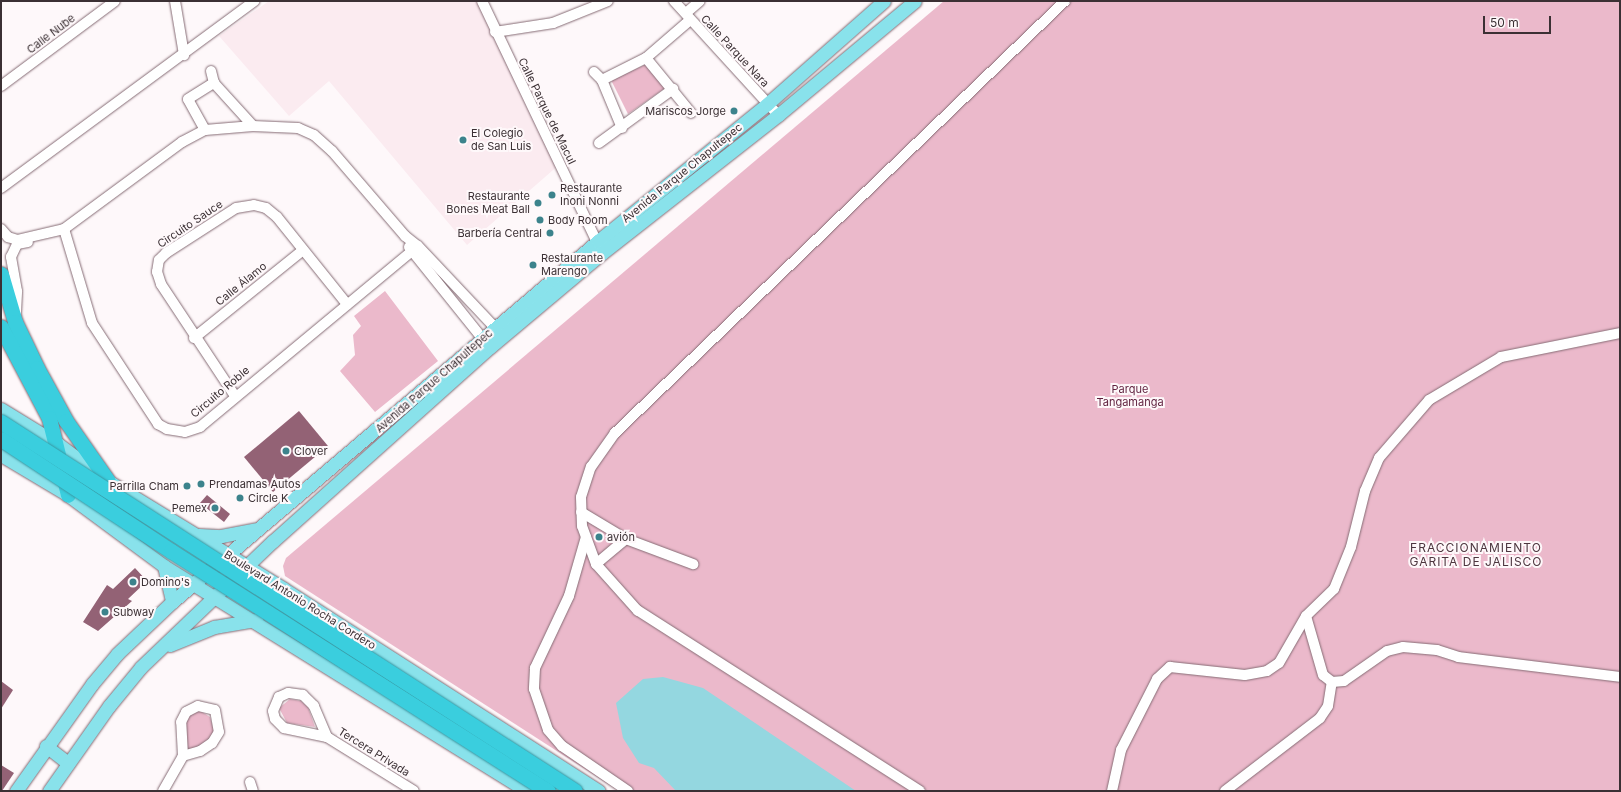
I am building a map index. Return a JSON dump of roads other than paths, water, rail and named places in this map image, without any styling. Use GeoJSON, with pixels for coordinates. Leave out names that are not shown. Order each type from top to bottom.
{"type":"FeatureCollection","features":[{"type":"Feature","properties":{"kind":"highway"},"geometry":{"type":"LineString","coordinates":[[1,274],[15,322],[66,421],[108,481]]}},
{"type":"Feature","properties":{"kind":"highway"},"geometry":{"type":"LineString","coordinates":[[1,327],[49,418],[58,444],[68,495]]}},
{"type":"Feature","properties":{"kind":"highway"},"geometry":{"type":"LineString","coordinates":[[1,422],[576,791]]}},
{"type":"Feature","properties":{"kind":"highway"},"geometry":{"type":"LineString","coordinates":[[1,439],[171,551],[548,791]]}},
{"type":"Feature","properties":{"kind":"main road","name":"Avenida Parque Chapultepec"},"geometry":{"type":"LineString","coordinates":[[16,791],[46,746],[117,654],[172,602],[486,343],[598,241],[767,104],[884,1]]}},
{"type":"Feature","properties":{"kind":"main road","name":"Avenida Parque Chapultepec"},"geometry":{"type":"LineString","coordinates":[[499,332],[778,115],[914,1]]}},
{"type":"Feature","properties":{"kind":"main road","name":"Avenida Parque Chapultepec"},"geometry":{"type":"LineString","coordinates":[[49,791],[109,706],[159,649],[486,343]]}},
{"type":"Feature","properties":{"kind":"main road","name":"Boulevard Antonio Rocha Cordero"},"geometry":{"type":"LineString","coordinates":[[1,409],[58,444],[108,481],[284,589],[598,791]]}},
{"type":"Feature","properties":{"kind":"main road"},"geometry":{"type":"LineString","coordinates":[[1,456],[68,495],[164,566],[256,620],[528,791]]}},
{"type":"Feature","properties":{"kind":"main road"},"geometry":{"type":"LineString","coordinates":[[151,556],[181,566],[189,566],[201,558],[199,543],[175,521]]}},
{"type":"Feature","properties":{"kind":"main road"},"geometry":{"type":"LineString","coordinates":[[198,535],[228,536],[260,528]]}},
{"type":"Feature","properties":{"kind":"main road"},"geometry":{"type":"LineString","coordinates":[[164,566],[172,602]]}},
{"type":"Feature","properties":{"kind":"main road"},"geometry":{"type":"LineString","coordinates":[[256,620],[256,602],[260,596],[267,590],[284,589]]}},
{"type":"Feature","properties":{"kind":"main road"},"geometry":{"type":"LineString","coordinates":[[159,649],[214,627],[256,620]]}},
{"type":"Feature","properties":{"kind":"main road"},"geometry":{"type":"LineString","coordinates":[[46,746],[68,763]]}},
{"type":"Feature","properties":{"kind":"street","name":"Calle Nube"},"geometry":{"type":"LineString","coordinates":[[1,86],[116,1]]}},
{"type":"Feature","properties":{"kind":"street"},"geometry":{"type":"LineString","coordinates":[[175,1],[184,55]]}},
{"type":"Feature","properties":{"kind":"street"},"geometry":{"type":"LineString","coordinates":[[1,188],[184,55],[255,1]]}},
{"type":"Feature","properties":{"kind":"street","name":"Calle Parque de Macul"},"geometry":{"type":"LineString","coordinates":[[482,1],[495,32],[598,241],[602,253]]}},
{"type":"Feature","properties":{"kind":"street"},"geometry":{"type":"LineString","coordinates":[[495,32],[554,23],[608,1]]}},
{"type":"Feature","properties":{"kind":"street","name":"Calle Parque Nara"},"geometry":{"type":"LineString","coordinates":[[674,1],[778,115]]}},
{"type":"Feature","properties":{"kind":"street"},"geometry":{"type":"LineString","coordinates":[[602,80],[646,58],[688,17],[700,1]]}},
{"type":"Feature","properties":{"kind":"street"},"geometry":{"type":"LineString","coordinates":[[920,791],[638,611],[596,564],[586,537],[581,512],[581,497],[591,467],[615,433],[1065,1]]}},
{"type":"Feature","properties":{"kind":"street"},"geometry":{"type":"LineString","coordinates":[[646,58],[673,89],[691,113]]}},
{"type":"Feature","properties":{"kind":"street"},"geometry":{"type":"LineString","coordinates":[[211,71],[214,83],[253,126]]}},
{"type":"Feature","properties":{"kind":"street"},"geometry":{"type":"LineString","coordinates":[[594,72],[602,80],[622,128]]}},
{"type":"Feature","properties":{"kind":"street"},"geometry":{"type":"LineString","coordinates":[[205,130],[188,99],[214,83]]}},
{"type":"Feature","properties":{"kind":"street"},"geometry":{"type":"LineString","coordinates":[[599,143],[622,128],[673,89]]}},
{"type":"Feature","properties":{"kind":"street"},"geometry":{"type":"LineString","coordinates":[[17,242],[64,229],[182,142],[205,130],[253,126],[298,128],[314,135],[332,151],[405,236],[486,343]]}},
{"type":"Feature","properties":{"kind":"street","name":"Circuito Sauce"},"geometry":{"type":"LineString","coordinates":[[235,396],[194,338],[157,272],[159,260],[166,253],[244,205],[266,208],[347,304]]}},
{"type":"Feature","properties":{"kind":"street"},"geometry":{"type":"LineString","coordinates":[[1,229],[8,237],[17,242],[49,238],[69,245]]}},
{"type":"Feature","properties":{"kind":"street","name":"Circuito Roble"},"geometry":{"type":"LineString","coordinates":[[64,229],[92,323],[158,424],[167,429],[185,432],[200,427],[235,396],[414,249]]}},
{"type":"Feature","properties":{"kind":"street"},"geometry":{"type":"LineString","coordinates":[[15,322],[17,291],[11,257],[17,242]]}},
{"type":"Feature","properties":{"kind":"street"},"geometry":{"type":"LineString","coordinates":[[414,249],[499,332]]}},
{"type":"Feature","properties":{"kind":"street","name":"Calle Álamo"},"geometry":{"type":"LineString","coordinates":[[194,338],[303,250]]}},
{"type":"Feature","properties":{"kind":"street"},"geometry":{"type":"LineString","coordinates":[[1112,791],[1121,750],[1157,679],[1170,667],[1245,675],[1267,671],[1279,663],[1306,616],[1334,589],[1351,547],[1365,491],[1379,458],[1429,400],[1501,357],[1620,333]]}},
{"type":"Feature","properties":{"kind":"street"},"geometry":{"type":"LineString","coordinates":[[581,512],[626,539],[693,564]]}},
{"type":"Feature","properties":{"kind":"street"},"geometry":{"type":"LineString","coordinates":[[586,537],[569,596],[535,668],[534,689],[548,730],[562,746],[628,791]]}},
{"type":"Feature","properties":{"kind":"street"},"geometry":{"type":"LineString","coordinates":[[596,564],[626,539]]}},
{"type":"Feature","properties":{"kind":"street"},"geometry":{"type":"LineString","coordinates":[[1306,616],[1323,675],[1332,682],[1344,681],[1387,651],[1403,647],[1437,650],[1458,657],[1620,677]]}},
{"type":"Feature","properties":{"kind":"street"},"geometry":{"type":"LineString","coordinates":[[1225,791],[1320,718],[1328,706],[1332,682]]}},
{"type":"Feature","properties":{"kind":"street"},"geometry":{"type":"LineString","coordinates":[[288,692],[303,695],[314,706],[327,737],[284,728],[275,719],[273,711],[279,697],[288,692]]}},
{"type":"Feature","properties":{"kind":"street"},"geometry":{"type":"LineString","coordinates":[[162,791],[183,756],[212,743],[219,732],[215,710],[198,706],[186,712],[180,733],[183,756]]}},
{"type":"Feature","properties":{"kind":"street","name":"Tercera Privada"},"geometry":{"type":"LineString","coordinates":[[327,737],[410,790]]}},
{"type":"Feature","properties":{"kind":"water"},"geometry":{"type":"Polygon","coordinates":[[[663,677],[703,688],[856,791],[676,791],[654,768],[639,763],[623,738],[616,703],[643,679],[663,677]]]}},
{"type":"Feature","properties":{"kind":"place","name":"Mariscos Jorge"},"geometry":{"type":"Point","coordinates":[734,111]}},
{"type":"Feature","properties":{"kind":"place","name":"El Colegio de San Luis"},"geometry":{"type":"Point","coordinates":[463,140]}},
{"type":"Feature","properties":{"kind":"place","name":"Restaurante Inoni Nonni"},"geometry":{"type":"Point","coordinates":[552,195]}},
{"type":"Feature","properties":{"kind":"place","name":"Restaurante Bones Meat Ball"},"geometry":{"type":"Point","coordinates":[538,203]}},
{"type":"Feature","properties":{"kind":"place","name":"Body Room"},"geometry":{"type":"Point","coordinates":[540,220]}},
{"type":"Feature","properties":{"kind":"place","name":"Barbería Central"},"geometry":{"type":"Point","coordinates":[550,233]}},
{"type":"Feature","properties":{"kind":"place","name":"Restaurante Marengo"},"geometry":{"type":"Point","coordinates":[533,265]}},
{"type":"Feature","properties":{"kind":"place","name":"Clover"},"geometry":{"type":"Point","coordinates":[286,451]}},
{"type":"Feature","properties":{"kind":"place","name":"Prendamas Autos"},"geometry":{"type":"Point","coordinates":[201,484]}},
{"type":"Feature","properties":{"kind":"place","name":"Parrilla Cham"},"geometry":{"type":"Point","coordinates":[187,486]}},
{"type":"Feature","properties":{"kind":"place","name":"Circle K"},"geometry":{"type":"Point","coordinates":[240,498]}},
{"type":"Feature","properties":{"kind":"place","name":"Pemex"},"geometry":{"type":"Point","coordinates":[215,508]}},
{"type":"Feature","properties":{"kind":"place","name":"avión"},"geometry":{"type":"Point","coordinates":[599,537]}},
{"type":"Feature","properties":{"kind":"place","name":"Domino's"},"geometry":{"type":"Point","coordinates":[133,582]}},
{"type":"Feature","properties":{"kind":"place","name":"Subway"},"geometry":{"type":"Point","coordinates":[105,612]}},
{"type":"Feature","properties":{"kind":"district","name":"FRACCIONAMIENTO GARITA DE JALISCO"},"geometry":{"type":"Point","coordinates":[1476,555]}},
{"type":"Feature","properties":{"kind":"park label","name":"Parque Tangamanga"},"geometry":{"type":"Point","coordinates":[1130,396]}}]}
